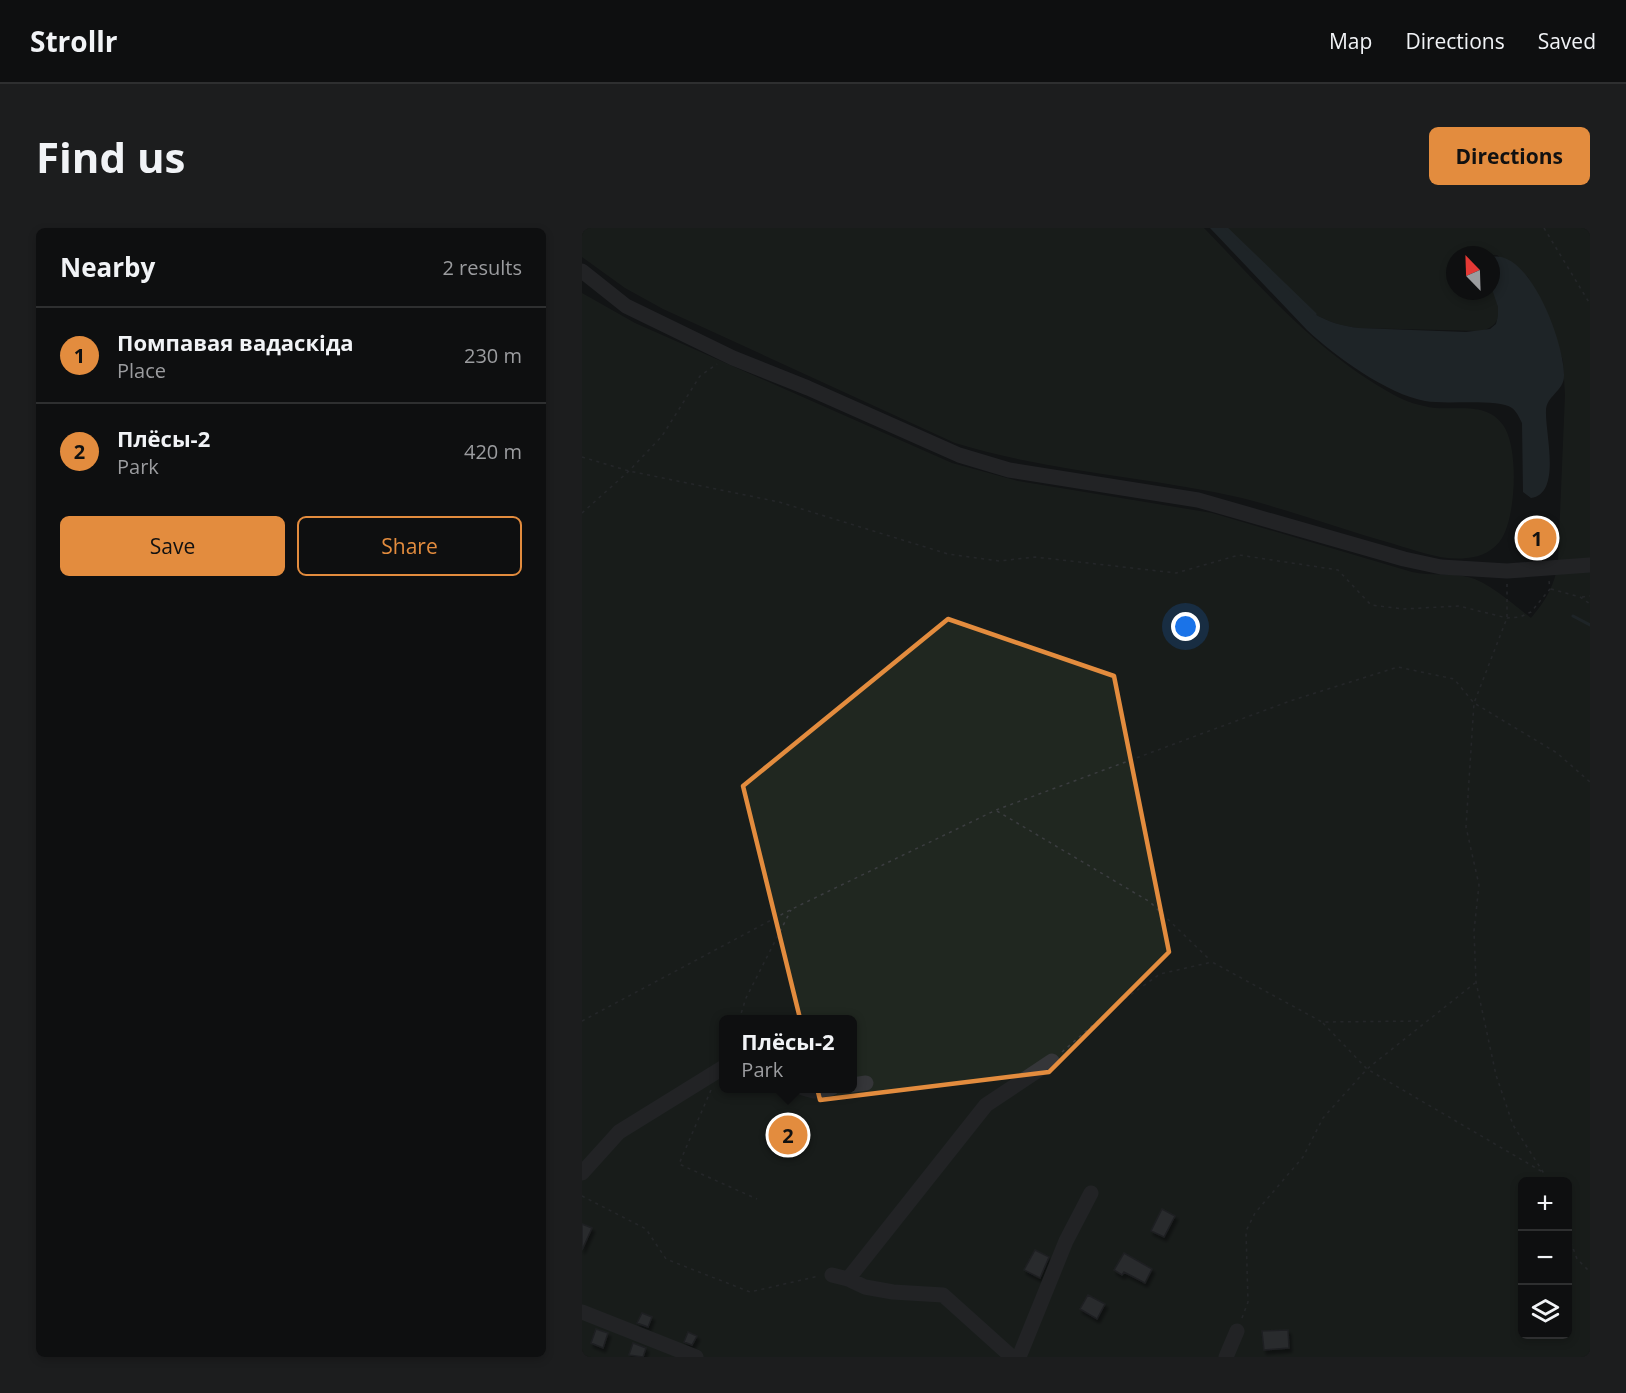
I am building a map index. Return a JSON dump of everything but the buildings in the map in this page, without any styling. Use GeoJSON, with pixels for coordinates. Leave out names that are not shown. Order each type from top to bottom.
{"type":"FeatureCollection","features":[{"type":"Feature","properties":{"kind":"street"},"geometry":{"type":"LineString","coordinates":[[582,271],[626,306],[733,358],[808,388],[959,455],[1009,470],[1198,500],[1404,559],[1441,567],[1507,571],[1590,565]]}},
{"type":"Feature","properties":{"kind":"street"},"geometry":{"type":"LineString","coordinates":[[848,1279],[986,1105],[1052,1061]]}},
{"type":"Feature","properties":{"kind":"street"},"geometry":{"type":"LineString","coordinates":[[582,1173],[619,1132],[719,1070]]}},
{"type":"Feature","properties":{"kind":"street"},"geometry":{"type":"LineString","coordinates":[[1019,1357],[1066,1240],[1091,1193]]}},
{"type":"Feature","properties":{"kind":"street"},"geometry":{"type":"LineString","coordinates":[[832,1275],[865,1287],[893,1293],[943,1295],[1012,1357]]}},
{"type":"Feature","properties":{"kind":"street"},"geometry":{"type":"LineString","coordinates":[[582,1312],[696,1357]]}},
{"type":"Feature","properties":{"kind":"street"},"geometry":{"type":"LineString","coordinates":[[1226,1357],[1237,1331]]}},
{"type":"Feature","properties":{"kind":"path"},"geometry":{"type":"LineString","coordinates":[[1544,228],[1590,303]]}},
{"type":"Feature","properties":{"kind":"path"},"geometry":{"type":"LineString","coordinates":[[582,513],[629,471],[662,436],[700,376],[710,368],[733,358]]}},
{"type":"Feature","properties":{"kind":"path"},"geometry":{"type":"LineString","coordinates":[[582,457],[629,471],[779,502],[948,554],[999,561],[1035,557],[1176,573],[1239,555],[1338,570],[1371,605],[1403,609],[1459,606],[1507,618],[1520,617],[1531,612],[1550,589],[1548,568]]}},
{"type":"Feature","properties":{"kind":"path"},"geometry":{"type":"LineString","coordinates":[[1507,571],[1507,618],[1474,704],[1466,827],[1479,885],[1474,931],[1476,982],[1496,1075],[1513,1125],[1544,1177]]}},
{"type":"Feature","properties":{"kind":"path"},"geometry":{"type":"LineString","coordinates":[[1550,589],[1580,597],[1590,604]]}},
{"type":"Feature","properties":{"kind":"path"},"geometry":{"type":"LineString","coordinates":[[1580,597],[1590,596]]}},
{"type":"Feature","properties":{"kind":"path"},"geometry":{"type":"LineString","coordinates":[[582,1021],[792,909],[996,810],[1290,701],[1398,667],[1454,679],[1474,704],[1557,753],[1590,782]]}},
{"type":"Feature","properties":{"kind":"path"},"geometry":{"type":"LineString","coordinates":[[996,810],[1150,902],[1212,962],[1322,1022],[1367,1069],[1543,1172]]}},
{"type":"Feature","properties":{"kind":"path"},"geometry":{"type":"LineString","coordinates":[[741,1015],[746,998],[792,909]]}},
{"type":"Feature","properties":{"kind":"path"},"geometry":{"type":"LineString","coordinates":[[1052,1061],[1116,1005],[1160,974],[1212,962]]}},
{"type":"Feature","properties":{"kind":"path"},"geometry":{"type":"LineString","coordinates":[[1237,1331],[1248,1302],[1246,1231],[1255,1213],[1303,1157],[1323,1118],[1367,1069],[1424,1021],[1476,982]]}},
{"type":"Feature","properties":{"kind":"path"},"geometry":{"type":"LineString","coordinates":[[1322,1022],[1424,1021]]}},
{"type":"Feature","properties":{"kind":"path"},"geometry":{"type":"LineString","coordinates":[[712,1089],[679,1164],[757,1199]]}},
{"type":"Feature","properties":{"kind":"path"},"geometry":{"type":"LineString","coordinates":[[582,1196],[646,1229],[666,1259],[750,1292],[812,1277],[832,1275]]}},
{"type":"Feature","properties":{"kind":"path"},"geometry":{"type":"LineString","coordinates":[[1572,1246],[1577,1259],[1590,1272]]}},
{"type":"Feature","properties":{"kind":"highlighted area"},"geometry":{"type":"Polygon","coordinates":[[[948,619],[1114,676],[1169,952],[1049,1072],[820,1100],[743,786],[948,619]]]}},
{"type":"Feature","properties":{"kind":"shaded area"},"geometry":{"type":"Polygon","coordinates":[[[582,228],[1204,228],[1293,319],[1340,360],[1366,378],[1404,400],[1435,408],[1481,410],[1496,418],[1503,425],[1512,449],[1513,498],[1507,527],[1499,542],[1482,554],[1458,559],[1439,557],[1242,498],[1026,461],[955,443],[663,309],[625,288],[582,257],[582,228]]]}},
{"type":"Feature","properties":{"kind":"shaded area"},"geometry":{"type":"Polygon","coordinates":[[[1210,228],[1226,228],[1313,313],[1335,323],[1359,328],[1466,332],[1490,329],[1496,324],[1498,316],[1496,300],[1500,300],[1500,258],[1505,258],[1519,267],[1532,283],[1552,322],[1563,362],[1563,381],[1549,401],[1546,411],[1550,461],[1546,486],[1541,494],[1531,498],[1523,492],[1522,423],[1512,408],[1495,403],[1434,402],[1410,397],[1363,373],[1332,352],[1307,330],[1210,228]]]}},
{"type":"Feature","properties":{"kind":"shaded area"},"geometry":{"type":"Polygon","coordinates":[[[1226,228],[1590,228],[1590,1357],[582,1357],[582,293],[635,323],[952,463],[1018,481],[1212,513],[1412,572],[1468,577],[1493,589],[1531,618],[1549,592],[1558,562],[1565,395],[1563,361],[1553,328],[1528,277],[1500,257],[1500,246],[1446,246],[1446,300],[1496,300],[1498,318],[1490,328],[1482,331],[1359,328],[1335,323],[1313,313],[1226,228]]]}},
{"type":"Feature","properties":{"kind":"waterway"},"geometry":{"type":"LineString","coordinates":[[1226,228],[1315,314]]}},
{"type":"Feature","properties":{"kind":"waterway"},"geometry":{"type":"LineString","coordinates":[[1573,616],[1590,625]]}},
{"type":"Feature","properties":{"kind":"place","name":"Помпавая вадаскіда"},"geometry":{"type":"Point","coordinates":[1537,538]}},
{"type":"Feature","properties":{"kind":"place","name":"Плёсы-2"},"geometry":{"type":"Point","coordinates":[788,1135]}}]}
